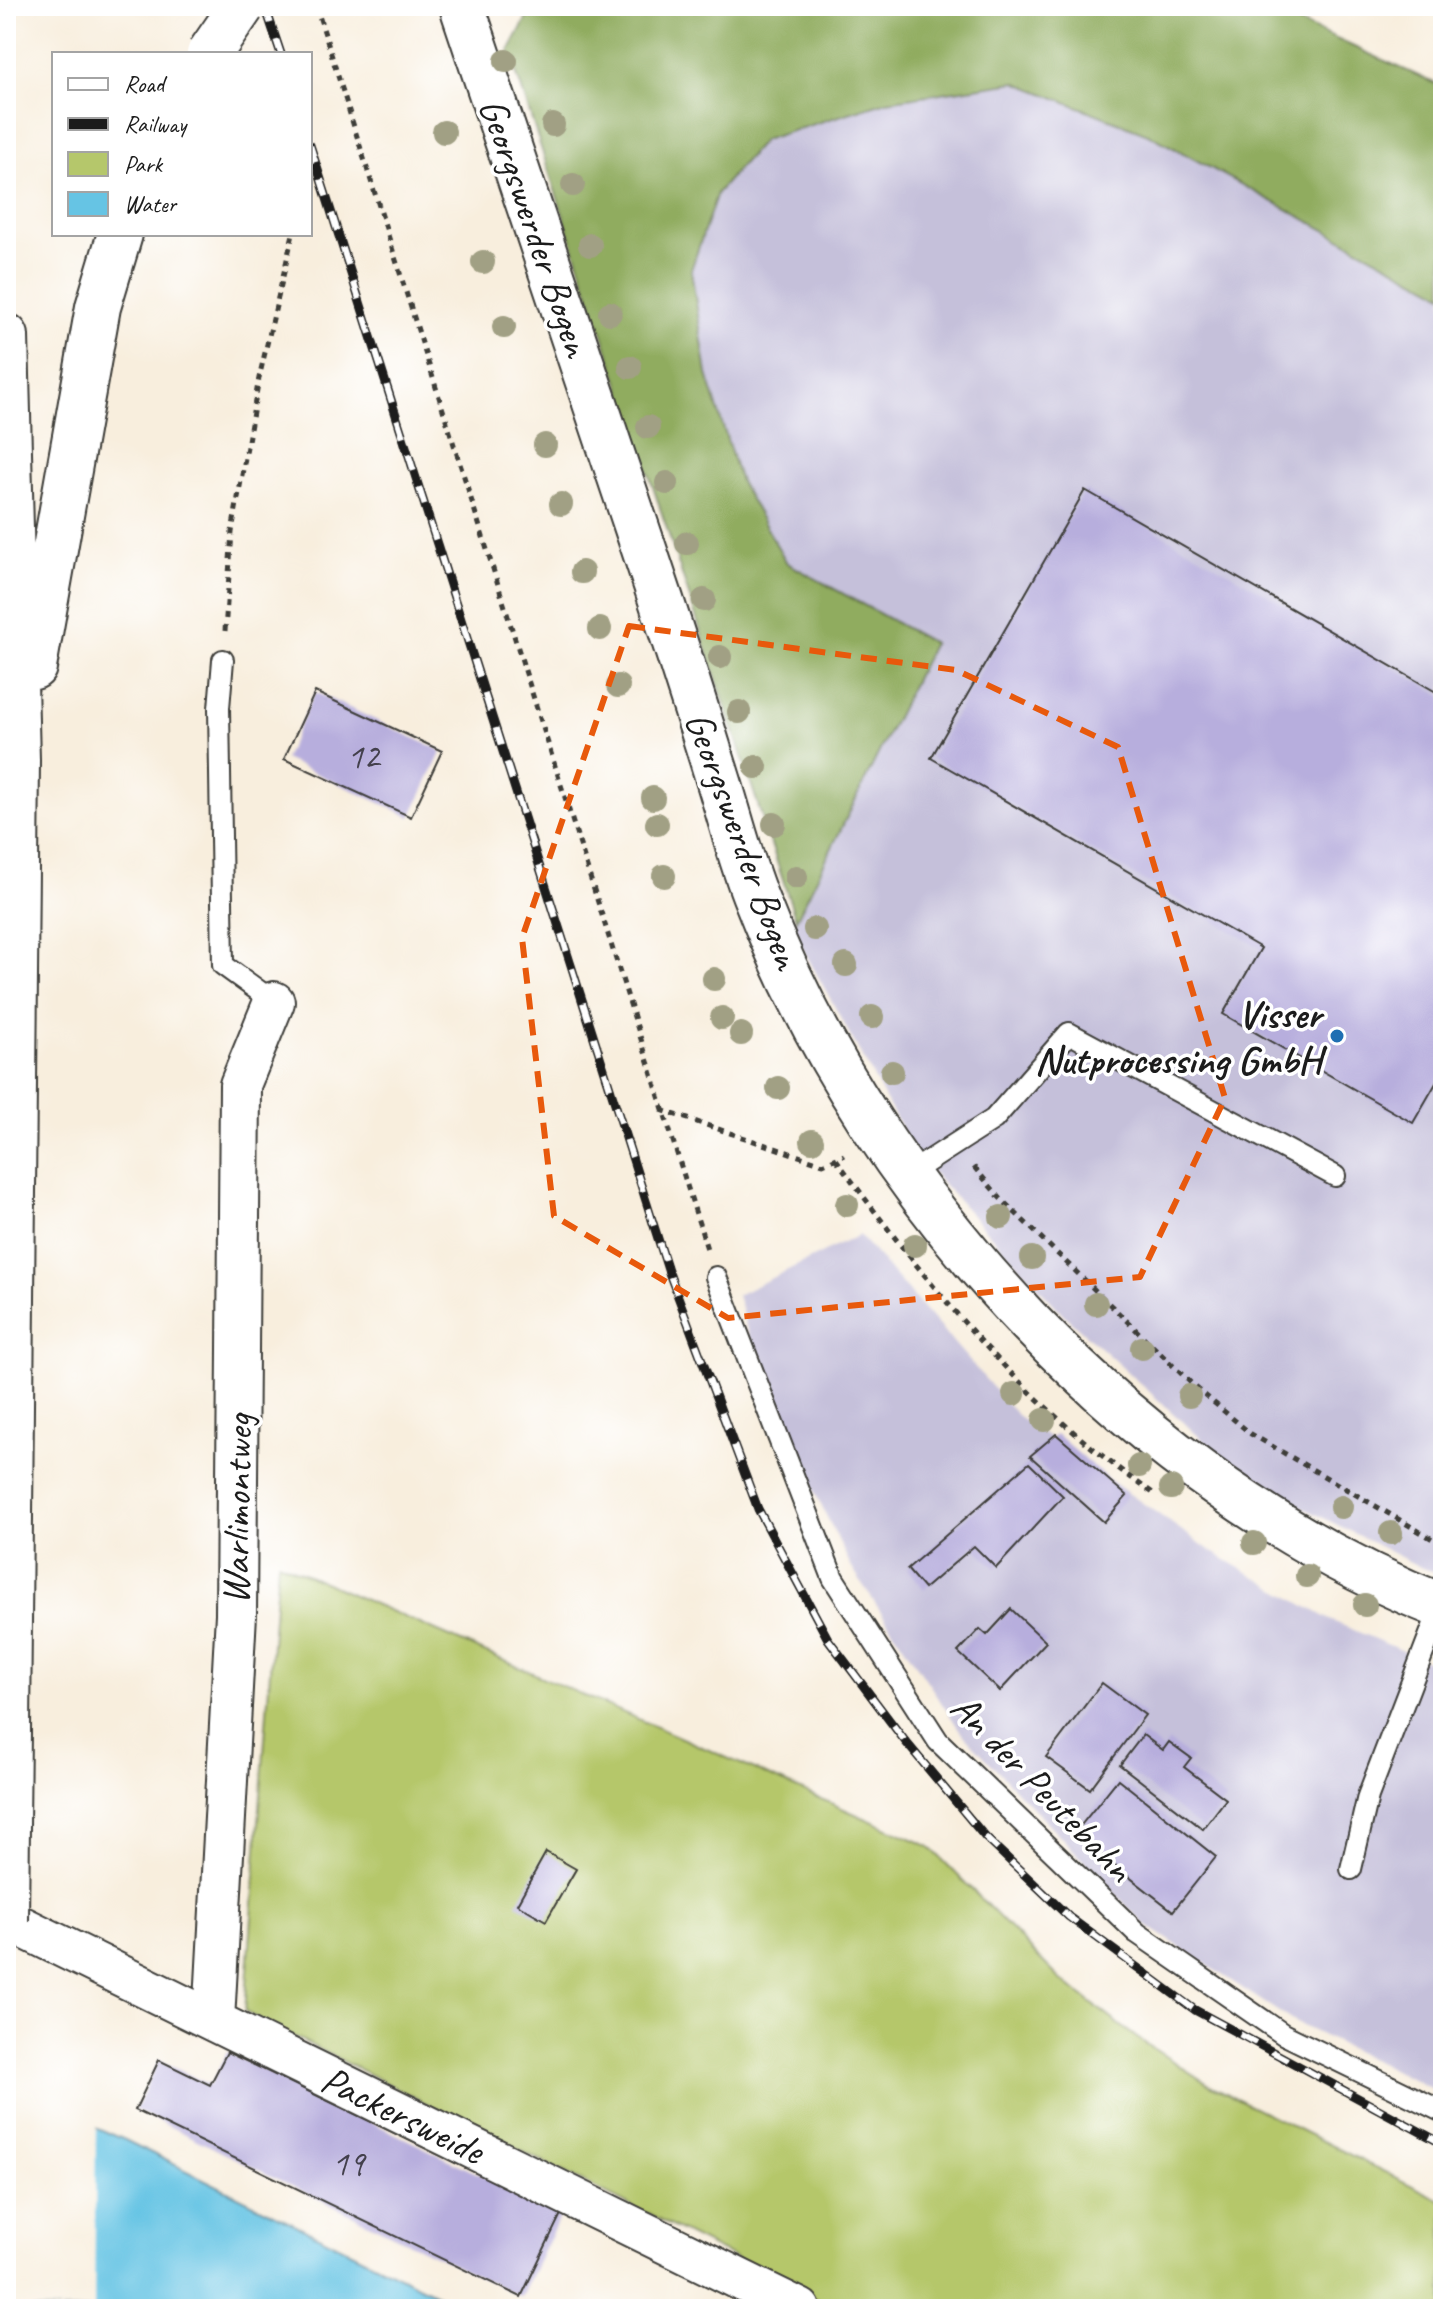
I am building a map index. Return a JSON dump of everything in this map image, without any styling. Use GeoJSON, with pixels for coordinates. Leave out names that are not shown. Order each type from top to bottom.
{"type":"FeatureCollection","features":[{"type":"Feature","properties":{"kind":"main road"},"geometry":{"type":"LineString","coordinates":[[210,52],[242,6]]}},
{"type":"Feature","properties":{"kind":"main road","name":"Georgswerder Bogen"},"geometry":{"type":"LineString","coordinates":[[462,6],[638,529],[757,901],[813,1022],[865,1116],[907,1175],[1004,1294],[1101,1391],[1186,1463],[1264,1517],[1337,1559],[1442,1606]]}},
{"type":"Feature","properties":{"kind":"main road"},"geometry":{"type":"LineString","coordinates":[[17,760],[98,307],[119,236]]}},
{"type":"Feature","properties":{"kind":"main road"},"geometry":{"type":"LineString","coordinates":[[6,336],[17,760],[6,1920]]}},
{"type":"Feature","properties":{"kind":"street","name":"Warlimontweg"},"geometry":{"type":"LineString","coordinates":[[214,2021],[236,1614],[240,1085],[274,1002]]}},
{"type":"Feature","properties":{"kind":"street","name":"Packersweide"},"geometry":{"type":"LineString","coordinates":[[6,1920],[800,2309]]}},
{"type":"Feature","properties":{"kind":"lane"},"geometry":{"type":"LineString","coordinates":[[223,660],[219,708],[223,965],[274,1002]]}},
{"type":"Feature","properties":{"kind":"lane"},"geometry":{"type":"LineString","coordinates":[[907,1175],[994,1119],[1069,1033],[1335,1176]]}},
{"type":"Feature","properties":{"kind":"lane","name":"An der Peutebahn"},"geometry":{"type":"LineString","coordinates":[[716,1277],[833,1578],[938,1741],[1137,1933],[1283,2034],[1443,2112]]}},
{"type":"Feature","properties":{"kind":"lane"},"geometry":{"type":"LineString","coordinates":[[1351,1869],[1368,1796],[1442,1606]]}},
{"type":"Feature","properties":{"kind":"path"},"geometry":{"type":"LineString","coordinates":[[316,6],[538,705],[660,1110],[716,1277]]}},
{"type":"Feature","properties":{"kind":"path"},"geometry":{"type":"LineString","coordinates":[[223,660],[232,532],[259,378],[293,236]]}},
{"type":"Feature","properties":{"kind":"path"},"geometry":{"type":"LineString","coordinates":[[660,1110],[823,1164],[836,1159]]}},
{"type":"Feature","properties":{"kind":"path"},"geometry":{"type":"LineString","coordinates":[[955,1145],[1001,1199],[1193,1385],[1251,1434],[1443,1545]]}},
{"type":"Feature","properties":{"kind":"highlighted area"},"geometry":{"type":"Polygon","coordinates":[[[629,626],[956,670],[1118,747],[1225,1098],[1140,1277],[728,1318],[554,1216],[522,938],[629,626]]]}},
{"type":"Feature","properties":{"kind":"shaded area"},"geometry":{"type":"Polygon","coordinates":[[[1015,82],[1148,134],[1443,294],[1443,1574],[1422,1568],[1245,1478],[1064,1315],[916,1155],[792,929],[933,643],[787,563],[740,482],[707,374],[691,270],[717,193],[763,140],[887,101],[1015,82]]]}},
{"type":"Feature","properties":{"kind":"shaded area"},"geometry":{"type":"Polygon","coordinates":[[[859,1235],[1017,1415],[1211,1551],[1330,1620],[1443,1668],[1443,2094],[1294,2022],[1143,1923],[961,1732],[853,1570],[764,1389],[737,1295],[859,1235]]]}},
{"type":"Feature","properties":{"kind":"green space"},"geometry":{"type":"Polygon","coordinates":[[[533,6],[1263,6],[1443,87],[1443,294],[1148,134],[1015,82],[887,101],[763,140],[717,193],[691,270],[707,374],[740,482],[787,563],[933,643],[796,920],[509,51],[533,6]]]}},
{"type":"Feature","properties":{"kind":"green space"},"geometry":{"type":"Polygon","coordinates":[[[278,1562],[929,1846],[1060,1979],[1137,2038],[1208,2084],[1443,2201],[1443,2309],[836,2309],[245,2012],[278,1562]]]}},
{"type":"Feature","properties":{"kind":"water"},"geometry":{"type":"Polygon","coordinates":[[[6,2088],[125,2140],[466,2309],[6,2309],[6,2088]]]}},
{"type":"Feature","properties":{"kind":"pier"},"geometry":{"type":"Polygon","coordinates":[[[6,2084],[96,2123],[94,2309],[6,2309],[6,2084]]]}},
{"type":"Feature","properties":{"kind":"building"},"geometry":{"type":"Polygon","coordinates":[[[1085,490],[1443,696],[1443,1071],[1413,1123],[1223,1014],[1261,948],[931,758],[1085,490]]]}},
{"type":"Feature","properties":{"kind":"building"},"geometry":{"type":"Polygon","coordinates":[[[315,692],[442,751],[411,817],[284,759],[315,692]]]}},
{"type":"Feature","properties":{"kind":"building"},"geometry":{"type":"Polygon","coordinates":[[[1056,1434],[1127,1496],[1104,1522],[1030,1456],[1056,1434]]]}},
{"type":"Feature","properties":{"kind":"building"},"geometry":{"type":"Polygon","coordinates":[[[1029,1463],[1063,1496],[996,1568],[974,1546],[924,1589],[907,1569],[1029,1463]]]}},
{"type":"Feature","properties":{"kind":"building"},"geometry":{"type":"Polygon","coordinates":[[[1011,1609],[1046,1642],[1000,1691],[958,1652],[980,1629],[987,1635],[1011,1609]]]}},
{"type":"Feature","properties":{"kind":"building"},"geometry":{"type":"Polygon","coordinates":[[[1102,1683],[1145,1715],[1090,1789],[1046,1757],[1102,1683]]]}},
{"type":"Feature","properties":{"kind":"building"},"geometry":{"type":"Polygon","coordinates":[[[1143,1735],[1163,1750],[1169,1742],[1191,1758],[1184,1767],[1226,1799],[1203,1829],[1120,1765],[1143,1735]]]}},
{"type":"Feature","properties":{"kind":"building"},"geometry":{"type":"Polygon","coordinates":[[[1118,1779],[1216,1857],[1173,1911],[1074,1834],[1118,1779]]]}},
{"type":"Feature","properties":{"kind":"building"},"geometry":{"type":"Polygon","coordinates":[[[546,1852],[576,1869],[546,1921],[517,1904],[546,1852]]]}},
{"type":"Feature","properties":{"kind":"building"},"geometry":{"type":"Polygon","coordinates":[[[227,2052],[561,2214],[521,2297],[135,2110],[159,2060],[210,2085],[227,2052]]]}},
{"type":"Feature","properties":{"kind":"railway"},"geometry":{"type":"LineString","coordinates":[[265,6],[280,52]]}},
{"type":"Feature","properties":{"kind":"railway"},"geometry":{"type":"LineString","coordinates":[[312,151],[668,1270],[758,1509],[828,1639],[905,1741],[986,1838],[1069,1917],[1195,2010],[1443,2144]]}},
{"type":"Feature","properties":{"kind":"place","name":"Visser Nutprocessing GmbH"},"geometry":{"type":"Point","coordinates":[1337,1036]}}]}
